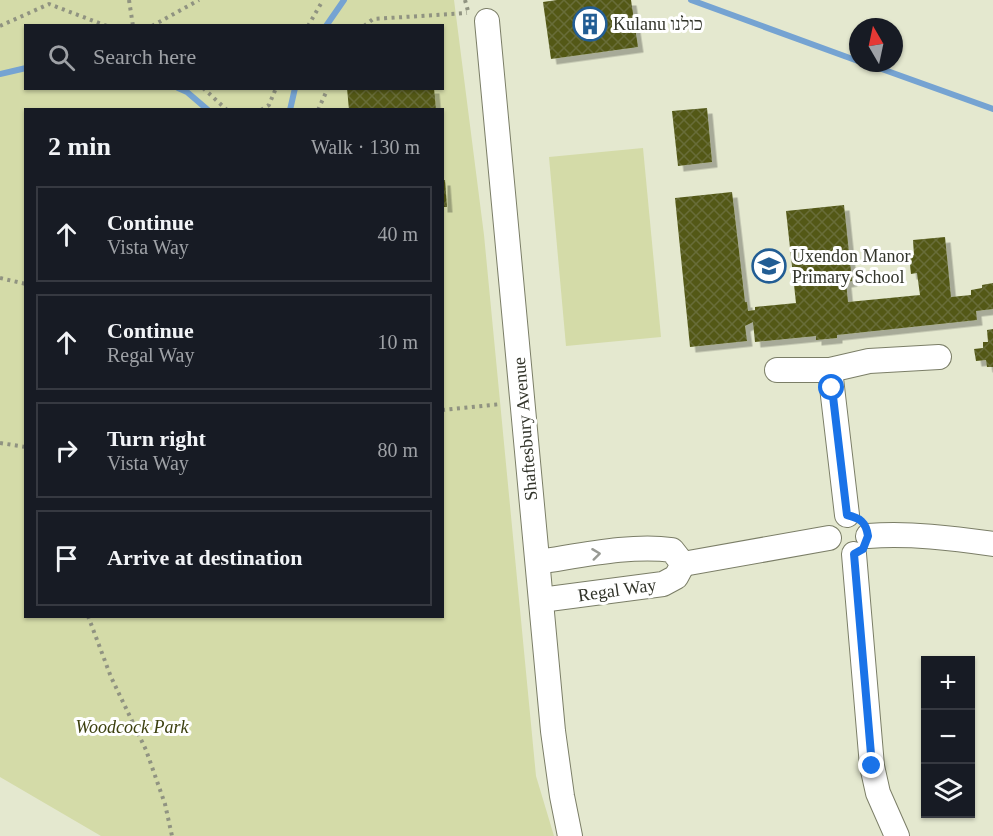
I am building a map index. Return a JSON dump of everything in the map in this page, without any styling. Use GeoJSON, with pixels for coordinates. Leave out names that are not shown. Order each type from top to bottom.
{"type":"FeatureCollection","features":[{"type":"Feature","properties":{"kind":"street","name":"Shaftesbury Avenue"},"geometry":{"type":"LineString","coordinates":[[477,17],[523,402],[553,731],[570,836]]}},
{"type":"Feature","properties":{"kind":"street"},"geometry":{"type":"LineString","coordinates":[[777,370],[830,370],[869,361],[939,357]]}},
{"type":"Feature","properties":{"kind":"street"},"geometry":{"type":"LineString","coordinates":[[830,370],[847,515]]}},
{"type":"Feature","properties":{"kind":"street"},"geometry":{"type":"LineString","coordinates":[[897,836],[878,793],[872,766],[861,545],[863,521],[847,515],[833,523],[830,529],[829,538],[834,549],[840,553],[861,545],[889,534],[951,538],[993,544]]}},
{"type":"Feature","properties":{"kind":"street"},"geometry":{"type":"LineString","coordinates":[[683,564],[829,538]]}},
{"type":"Feature","properties":{"kind":"street","name":"Regal Way"},"geometry":{"type":"LineString","coordinates":[[538,562],[599,553],[659,548],[672,550],[683,564],[676,577],[663,584],[541,600]]}},
{"type":"Feature","properties":{"kind":"path"},"geometry":{"type":"LineString","coordinates":[[129,0],[133,24]]}},
{"type":"Feature","properties":{"kind":"path"},"geometry":{"type":"LineString","coordinates":[[156,24],[199,0]]}},
{"type":"Feature","properties":{"kind":"path"},"geometry":{"type":"LineString","coordinates":[[309,24],[323,0]]}},
{"type":"Feature","properties":{"kind":"path"},"geometry":{"type":"LineString","coordinates":[[0,26],[49,4],[102,24]]}},
{"type":"Feature","properties":{"kind":"path"},"geometry":{"type":"LineString","coordinates":[[367,24],[373,20],[477,17]]}},
{"type":"Feature","properties":{"kind":"path"},"geometry":{"type":"LineString","coordinates":[[205,90],[225,108]]}},
{"type":"Feature","properties":{"kind":"path"},"geometry":{"type":"LineString","coordinates":[[264,108],[269,105],[275,90]]}},
{"type":"Feature","properties":{"kind":"path"},"geometry":{"type":"LineString","coordinates":[[319,108],[327,90]]}},
{"type":"Feature","properties":{"kind":"path"},"geometry":{"type":"LineString","coordinates":[[0,278],[24,284]]}},
{"type":"Feature","properties":{"kind":"path"},"geometry":{"type":"LineString","coordinates":[[444,410],[523,402]]}},
{"type":"Feature","properties":{"kind":"path"},"geometry":{"type":"LineString","coordinates":[[0,443],[24,447]]}},
{"type":"Feature","properties":{"kind":"path"},"geometry":{"type":"LineString","coordinates":[[89,618],[111,677],[146,750],[165,804],[172,836]]}},
{"type":"Feature","properties":{"kind":"green space","name":"Woodcock Park"},"geometry":{"type":"Polygon","coordinates":[[[0,0],[454,0],[484,235],[536,776],[554,836],[101,836],[0,777],[0,0]]]}},
{"type":"Feature","properties":{"kind":"green space"},"geometry":{"type":"Polygon","coordinates":[[[643,148],[661,337],[566,346],[549,157],[643,148]]]}},
{"type":"Feature","properties":{"kind":"building","name":"Kulanu כולנו"},"geometry":{"type":"Polygon","coordinates":[[[631,0],[638,47],[551,59],[543,2],[631,0]]]}},
{"type":"Feature","properties":{"kind":"building"},"geometry":{"type":"Polygon","coordinates":[[[347,90],[434,90],[436,108],[349,108],[347,90]]]}},
{"type":"Feature","properties":{"kind":"building"},"geometry":{"type":"Polygon","coordinates":[[[707,108],[712,162],[678,166],[672,111],[707,108]]]}},
{"type":"Feature","properties":{"kind":"building"},"geometry":{"type":"Polygon","coordinates":[[[444,180],[445,180],[447,207],[444,207],[444,180]]]}},
{"type":"Feature","properties":{"kind":"building"},"geometry":{"type":"Polygon","coordinates":[[[732,192],[748,311],[755,310],[755,307],[796,303],[786,211],[844,205],[852,281],[846,282],[848,302],[920,295],[917,273],[911,274],[909,256],[914,255],[913,240],[945,237],[951,297],[971,295],[971,290],[993,283],[993,309],[976,311],[977,320],[837,335],[837,338],[816,340],[816,336],[755,342],[753,322],[745,326],[747,341],[690,347],[675,198],[732,192]]]}},
{"type":"Feature","properties":{"kind":"building"},"geometry":{"type":"Polygon","coordinates":[[[993,329],[993,367],[987,367],[986,360],[976,361],[974,349],[983,348],[983,342],[988,342],[987,330],[993,329]]]}},
{"type":"Feature","properties":{"kind":"waterway"},"geometry":{"type":"LineString","coordinates":[[327,24],[344,0]]}},
{"type":"Feature","properties":{"kind":"waterway"},"geometry":{"type":"LineString","coordinates":[[691,0],[849,58]]}},
{"type":"Feature","properties":{"kind":"waterway"},"geometry":{"type":"LineString","coordinates":[[0,74],[24,68]]}},
{"type":"Feature","properties":{"kind":"waterway"},"geometry":{"type":"LineString","coordinates":[[890,72],[993,109]]}},
{"type":"Feature","properties":{"kind":"waterway"},"geometry":{"type":"LineString","coordinates":[[182,90],[206,108]]}},
{"type":"Feature","properties":{"kind":"waterway"},"geometry":{"type":"LineString","coordinates":[[290,108],[295,90]]}},
{"type":"Feature","properties":{"kind":"place","name":"Kulanu כולנו"},"geometry":{"type":"Point","coordinates":[590,24]}},
{"type":"Feature","properties":{"kind":"place","name":"Uxendon Manor Primary School"},"geometry":{"type":"Point","coordinates":[769,266]}},
{"type":"Feature","properties":{"kind":"route"},"geometry":{"type":"LineString","coordinates":[[832,388],[847,515],[863,521],[868,536],[867,544],[854,554],[872,766]]}}]}
